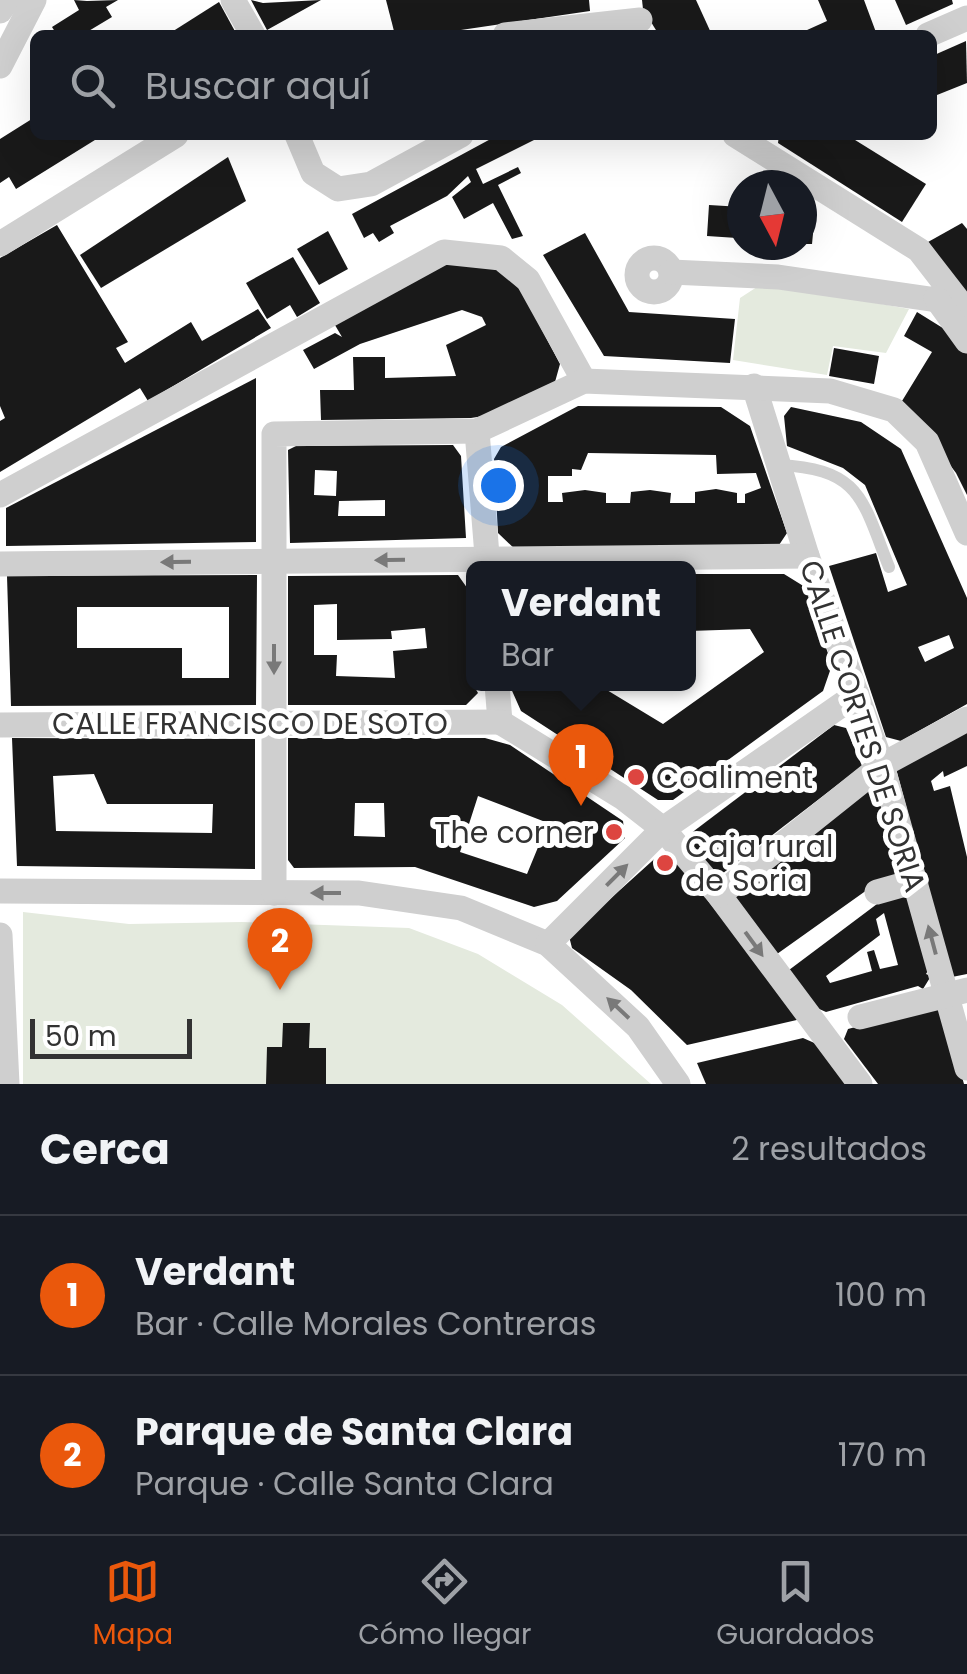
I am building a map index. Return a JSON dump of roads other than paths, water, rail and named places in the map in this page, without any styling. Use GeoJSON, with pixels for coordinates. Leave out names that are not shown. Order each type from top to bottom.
{"type":"FeatureCollection","features":[{"type":"Feature","properties":{"kind":"street"},"geometry":{"type":"LineString","coordinates":[[233,0],[250,30]]}},
{"type":"Feature","properties":{"kind":"street"},"geometry":{"type":"LineString","coordinates":[[937,30],[967,14],[962,0]]}},
{"type":"Feature","properties":{"kind":"street"},"geometry":{"type":"LineString","coordinates":[[0,44],[17,6]]}},
{"type":"Feature","properties":{"kind":"street"},"geometry":{"type":"LineString","coordinates":[[0,66],[17,6]]}},
{"type":"Feature","properties":{"kind":"street"},"geometry":{"type":"LineString","coordinates":[[544,30],[639,18]]}},
{"type":"Feature","properties":{"kind":"street"},"geometry":{"type":"LineString","coordinates":[[0,244],[168,140]]}},
{"type":"Feature","properties":{"kind":"street"},"geometry":{"type":"LineString","coordinates":[[299,140],[313,173],[338,189],[372,184],[452,140]]}},
{"type":"Feature","properties":{"kind":"street"},"geometry":{"type":"LineString","coordinates":[[744,140],[919,250],[967,312]]}},
{"type":"Feature","properties":{"kind":"street"},"geometry":{"type":"LineString","coordinates":[[818,186],[834,210],[911,263],[967,341]]}},
{"type":"Feature","properties":{"kind":"street"},"geometry":{"type":"LineString","coordinates":[[0,495],[444,252],[500,258],[528,280],[584,381]]}},
{"type":"Feature","properties":{"kind":"street"},"geometry":{"type":"LineString","coordinates":[[671,272],[778,276],[937,300]]}},
{"type":"Feature","properties":{"kind":"street"},"geometry":{"type":"LineString","coordinates":[[274,893],[274,434],[477,432],[584,381],[830,391],[894,410],[928,442],[967,533]]}},
{"type":"Feature","properties":{"kind":"street","name":"CALLE CORTES DE SORIA"},"geometry":{"type":"LineString","coordinates":[[754,386],[806,556],[858,694],[916,881],[957,992],[967,1068]]}},
{"type":"Feature","properties":{"kind":"street"},"geometry":{"type":"LineString","coordinates":[[477,432],[487,561]]}},
{"type":"Feature","properties":{"kind":"street"},"geometry":{"type":"LineString","coordinates":[[607,561],[806,556]]}},
{"type":"Feature","properties":{"kind":"street"},"geometry":{"type":"LineString","coordinates":[[0,564],[466,564]]}},
{"type":"Feature","properties":{"kind":"street"},"geometry":{"type":"LineString","coordinates":[[498,691],[500,722],[622,797],[663,828],[719,894],[860,1084]]}},
{"type":"Feature","properties":{"kind":"street"},"geometry":{"type":"LineString","coordinates":[[548,944],[663,828],[858,694]]}},
{"type":"Feature","properties":{"kind":"street"},"geometry":{"type":"LineString","coordinates":[[719,894],[882,765],[967,719]]}},
{"type":"Feature","properties":{"kind":"street","name":"CALLE FRANCISCO DE SOTO"},"geometry":{"type":"LineString","coordinates":[[0,725],[500,722]]}},
{"type":"Feature","properties":{"kind":"street"},"geometry":{"type":"LineString","coordinates":[[877,892],[916,881]]}},
{"type":"Feature","properties":{"kind":"street"},"geometry":{"type":"LineString","coordinates":[[0,892],[386,895],[461,908],[548,944],[638,1027],[678,1084]]}},
{"type":"Feature","properties":{"kind":"street"},"geometry":{"type":"LineString","coordinates":[[0,936],[7,1084]]}},
{"type":"Feature","properties":{"kind":"street"},"geometry":{"type":"LineString","coordinates":[[860,1017],[957,992]]}},
{"type":"Feature","properties":{"kind":"lane"},"geometry":{"type":"LineString","coordinates":[[776,465],[817,467],[858,491],[889,567]]}},
{"type":"Feature","properties":{"kind":"place","name":"Coaliment"},"geometry":{"type":"Point","coordinates":[636,777]}},
{"type":"Feature","properties":{"kind":"place","name":"Verdant"},"geometry":{"type":"Point","coordinates":[581,806]}},
{"type":"Feature","properties":{"kind":"place","name":"The corner"},"geometry":{"type":"Point","coordinates":[614,832]}},
{"type":"Feature","properties":{"kind":"place","name":"Caja rural de Soria"},"geometry":{"type":"Point","coordinates":[665,863]}},
{"type":"Feature","properties":{"kind":"place","name":"Parque de Santa Clara"},"geometry":{"type":"Point","coordinates":[280,990]}}]}
